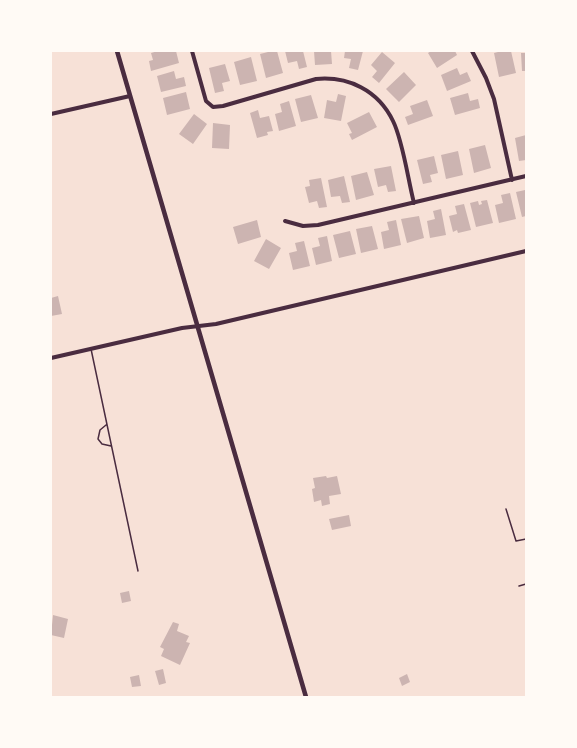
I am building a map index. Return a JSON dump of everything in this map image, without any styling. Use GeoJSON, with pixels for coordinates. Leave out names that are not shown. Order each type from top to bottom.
{"type":"FeatureCollection","features":[{"type":"Feature","properties":{"kind":"street"},"geometry":{"type":"LineString","coordinates":[[117,51],[306,697]]}},
{"type":"Feature","properties":{"kind":"street"},"geometry":{"type":"LineString","coordinates":[[192,51],[206,101],[213,107],[316,79],[331,78],[357,84],[374,97],[393,120],[414,203]]}},
{"type":"Feature","properties":{"kind":"street"},"geometry":{"type":"LineString","coordinates":[[473,51],[494,99],[512,180]]}},
{"type":"Feature","properties":{"kind":"street"},"geometry":{"type":"LineString","coordinates":[[51,114],[130,96]]}},
{"type":"Feature","properties":{"kind":"street"},"geometry":{"type":"LineString","coordinates":[[285,221],[303,226],[318,225],[526,176]]}},
{"type":"Feature","properties":{"kind":"street"},"geometry":{"type":"LineString","coordinates":[[51,358],[216,324],[526,251]]}},
{"type":"Feature","properties":{"kind":"lane"},"geometry":{"type":"LineString","coordinates":[[91,348],[138,571]]}},
{"type":"Feature","properties":{"kind":"lane"},"geometry":{"type":"LineString","coordinates":[[107,425],[100,430],[98,439],[102,444],[112,446]]}},
{"type":"Feature","properties":{"kind":"lane"},"geometry":{"type":"LineString","coordinates":[[506,509],[516,541],[526,539]]}},
{"type":"Feature","properties":{"kind":"lane"},"geometry":{"type":"LineString","coordinates":[[519,586],[526,584]]}},
{"type":"Feature","properties":{"kind":"building"},"geometry":{"type":"Polygon","coordinates":[[[176,51],[179,63],[151,71],[149,61],[153,60],[151,53],[176,51]]]}},
{"type":"Feature","properties":{"kind":"building"},"geometry":{"type":"Polygon","coordinates":[[[277,51],[283,73],[266,78],[260,54],[277,51]]]}},
{"type":"Feature","properties":{"kind":"building"},"geometry":{"type":"Polygon","coordinates":[[[285,51],[303,51],[307,67],[299,69],[297,61],[288,63],[285,51]]]}},
{"type":"Feature","properties":{"kind":"building"},"geometry":{"type":"Polygon","coordinates":[[[314,51],[331,51],[332,64],[315,65],[314,51]]]}},
{"type":"Feature","properties":{"kind":"building"},"geometry":{"type":"Polygon","coordinates":[[[345,51],[363,51],[358,70],[349,68],[351,59],[344,58],[345,51]]]}},
{"type":"Feature","properties":{"kind":"building"},"geometry":{"type":"Polygon","coordinates":[[[455,51],[457,55],[437,68],[428,53],[455,51]]]}},
{"type":"Feature","properties":{"kind":"building"},"geometry":{"type":"Polygon","coordinates":[[[511,51],[516,73],[499,77],[494,53],[511,51]]]}},
{"type":"Feature","properties":{"kind":"building"},"geometry":{"type":"Polygon","coordinates":[[[382,52],[395,63],[379,83],[372,77],[377,71],[371,65],[382,52]]]}},
{"type":"Feature","properties":{"kind":"building"},"geometry":{"type":"Polygon","coordinates":[[[521,53],[526,53],[526,71],[522,71],[521,53]]]}},
{"type":"Feature","properties":{"kind":"building"},"geometry":{"type":"Polygon","coordinates":[[[251,57],[257,81],[240,85],[234,62],[251,57]]]}},
{"type":"Feature","properties":{"kind":"building"},"geometry":{"type":"Polygon","coordinates":[[[225,64],[230,81],[222,83],[224,91],[215,93],[209,68],[225,64]]]}},
{"type":"Feature","properties":{"kind":"building"},"geometry":{"type":"Polygon","coordinates":[[[457,68],[460,75],[467,72],[471,81],[447,91],[441,75],[457,68]]]}},
{"type":"Feature","properties":{"kind":"building"},"geometry":{"type":"Polygon","coordinates":[[[174,71],[176,79],[184,77],[186,86],[161,92],[157,76],[174,71]]]}},
{"type":"Feature","properties":{"kind":"building"},"geometry":{"type":"Polygon","coordinates":[[[404,72],[416,85],[399,102],[386,89],[404,72]]]}},
{"type":"Feature","properties":{"kind":"building"},"geometry":{"type":"Polygon","coordinates":[[[186,92],[190,109],[167,115],[163,98],[186,92]]]}},
{"type":"Feature","properties":{"kind":"building"},"geometry":{"type":"Polygon","coordinates":[[[468,93],[470,101],[478,99],[480,108],[455,115],[450,98],[468,93]]]}},
{"type":"Feature","properties":{"kind":"building"},"geometry":{"type":"Polygon","coordinates":[[[338,94],[346,96],[341,121],[324,118],[327,100],[336,102],[338,94]]]}},
{"type":"Feature","properties":{"kind":"building"},"geometry":{"type":"Polygon","coordinates":[[[311,95],[318,118],[301,122],[295,99],[311,95]]]}},
{"type":"Feature","properties":{"kind":"building"},"geometry":{"type":"Polygon","coordinates":[[[427,100],[433,116],[408,125],[405,117],[413,114],[410,106],[427,100]]]}},
{"type":"Feature","properties":{"kind":"building"},"geometry":{"type":"Polygon","coordinates":[[[289,101],[296,126],[279,131],[275,114],[282,112],[280,104],[289,101]]]}},
{"type":"Feature","properties":{"kind":"building"},"geometry":{"type":"Polygon","coordinates":[[[258,110],[260,118],[269,116],[273,131],[257,138],[250,113],[258,110]]]}},
{"type":"Feature","properties":{"kind":"building"},"geometry":{"type":"Polygon","coordinates":[[[369,112],[377,127],[352,140],[349,134],[352,133],[347,123],[369,112]]]}},
{"type":"Feature","properties":{"kind":"building"},"geometry":{"type":"Polygon","coordinates":[[[194,114],[207,124],[193,144],[179,134],[194,114]]]}},
{"type":"Feature","properties":{"kind":"building"},"geometry":{"type":"Polygon","coordinates":[[[213,123],[230,125],[229,149],[212,148],[213,123]]]}},
{"type":"Feature","properties":{"kind":"building"},"geometry":{"type":"Polygon","coordinates":[[[526,135],[526,160],[519,161],[515,138],[526,135]]]}},
{"type":"Feature","properties":{"kind":"building"},"geometry":{"type":"Polygon","coordinates":[[[485,145],[491,168],[474,173],[469,149],[485,145]]]}},
{"type":"Feature","properties":{"kind":"building"},"geometry":{"type":"Polygon","coordinates":[[[458,151],[463,175],[446,179],[441,155],[458,151]]]}},
{"type":"Feature","properties":{"kind":"building"},"geometry":{"type":"Polygon","coordinates":[[[434,156],[438,173],[430,175],[432,182],[423,184],[417,160],[434,156]]]}},
{"type":"Feature","properties":{"kind":"building"},"geometry":{"type":"Polygon","coordinates":[[[391,166],[396,191],[388,192],[386,185],[378,187],[374,169],[391,166]]]}},
{"type":"Feature","properties":{"kind":"building"},"geometry":{"type":"Polygon","coordinates":[[[367,172],[374,195],[356,200],[351,176],[367,172]]]}},
{"type":"Feature","properties":{"kind":"building"},"geometry":{"type":"Polygon","coordinates":[[[344,176],[350,202],[342,203],[340,196],[331,197],[328,180],[344,176]]]}},
{"type":"Feature","properties":{"kind":"building"},"geometry":{"type":"Polygon","coordinates":[[[321,178],[327,207],[319,208],[317,201],[309,203],[305,187],[310,186],[309,180],[321,178]]]}},
{"type":"Feature","properties":{"kind":"building"},"geometry":{"type":"Polygon","coordinates":[[[525,190],[526,216],[522,217],[516,192],[525,190]]]}},
{"type":"Feature","properties":{"kind":"building"},"geometry":{"type":"Polygon","coordinates":[[[510,193],[516,219],[499,223],[495,205],[503,203],[501,195],[510,193]]]}},
{"type":"Feature","properties":{"kind":"building"},"geometry":{"type":"Polygon","coordinates":[[[487,200],[493,223],[476,227],[470,203],[478,201],[479,205],[482,204],[481,201],[487,200]]]}},
{"type":"Feature","properties":{"kind":"building"},"geometry":{"type":"Polygon","coordinates":[[[464,204],[471,230],[453,232],[449,216],[457,214],[455,206],[464,204]]]}},
{"type":"Feature","properties":{"kind":"building"},"geometry":{"type":"Polygon","coordinates":[[[441,209],[446,235],[430,238],[427,221],[435,219],[433,211],[441,209]]]}},
{"type":"Feature","properties":{"kind":"building"},"geometry":{"type":"Polygon","coordinates":[[[419,216],[424,238],[407,243],[401,219],[419,216]]]}},
{"type":"Feature","properties":{"kind":"building"},"geometry":{"type":"Polygon","coordinates":[[[257,220],[261,237],[238,244],[233,227],[257,220]]]}},
{"type":"Feature","properties":{"kind":"building"},"geometry":{"type":"Polygon","coordinates":[[[396,220],[401,245],[384,249],[381,232],[389,230],[387,222],[396,220]]]}},
{"type":"Feature","properties":{"kind":"building"},"geometry":{"type":"Polygon","coordinates":[[[372,226],[378,249],[361,253],[356,229],[372,226]]]}},
{"type":"Feature","properties":{"kind":"building"},"geometry":{"type":"Polygon","coordinates":[[[350,231],[356,254],[339,258],[333,235],[350,231]]]}},
{"type":"Feature","properties":{"kind":"building"},"geometry":{"type":"Polygon","coordinates":[[[327,236],[332,261],[316,265],[312,248],[320,246],[318,238],[327,236]]]}},
{"type":"Feature","properties":{"kind":"building"},"geometry":{"type":"Polygon","coordinates":[[[266,239],[281,248],[269,269],[254,261],[266,239]]]}},
{"type":"Feature","properties":{"kind":"building"},"geometry":{"type":"Polygon","coordinates":[[[304,241],[310,266],[293,270],[289,253],[297,251],[295,243],[304,241]]]}},
{"type":"Feature","properties":{"kind":"building"},"geometry":{"type":"Polygon","coordinates":[[[58,296],[62,314],[51,316],[51,298],[58,296]]]}},
{"type":"Feature","properties":{"kind":"building"},"geometry":{"type":"Polygon","coordinates":[[[326,476],[327,478],[337,476],[341,494],[329,496],[330,504],[322,506],[321,500],[314,502],[313,478],[326,476]]]}},
{"type":"Feature","properties":{"kind":"building"},"geometry":{"type":"Polygon","coordinates":[[[349,515],[351,526],[332,530],[329,519],[349,515]]]}},
{"type":"Feature","properties":{"kind":"building"},"geometry":{"type":"Polygon","coordinates":[[[129,591],[131,601],[122,603],[120,593],[129,591]]]}},
{"type":"Feature","properties":{"kind":"building"},"geometry":{"type":"Polygon","coordinates":[[[53,615],[68,619],[64,638],[51,635],[53,615]]]}},
{"type":"Feature","properties":{"kind":"building"},"geometry":{"type":"Polygon","coordinates":[[[173,622],[179,624],[177,631],[189,636],[186,642],[190,643],[180,665],[161,656],[164,649],[160,647],[173,622]]]}},
{"type":"Feature","properties":{"kind":"building"},"geometry":{"type":"Polygon","coordinates":[[[163,669],[166,683],[159,685],[155,671],[163,669]]]}},
{"type":"Feature","properties":{"kind":"building"},"geometry":{"type":"Polygon","coordinates":[[[407,674],[410,682],[402,686],[399,678],[407,674]]]}},
{"type":"Feature","properties":{"kind":"building"},"geometry":{"type":"Polygon","coordinates":[[[139,675],[141,686],[132,687],[130,677],[139,675]]]}}]}
